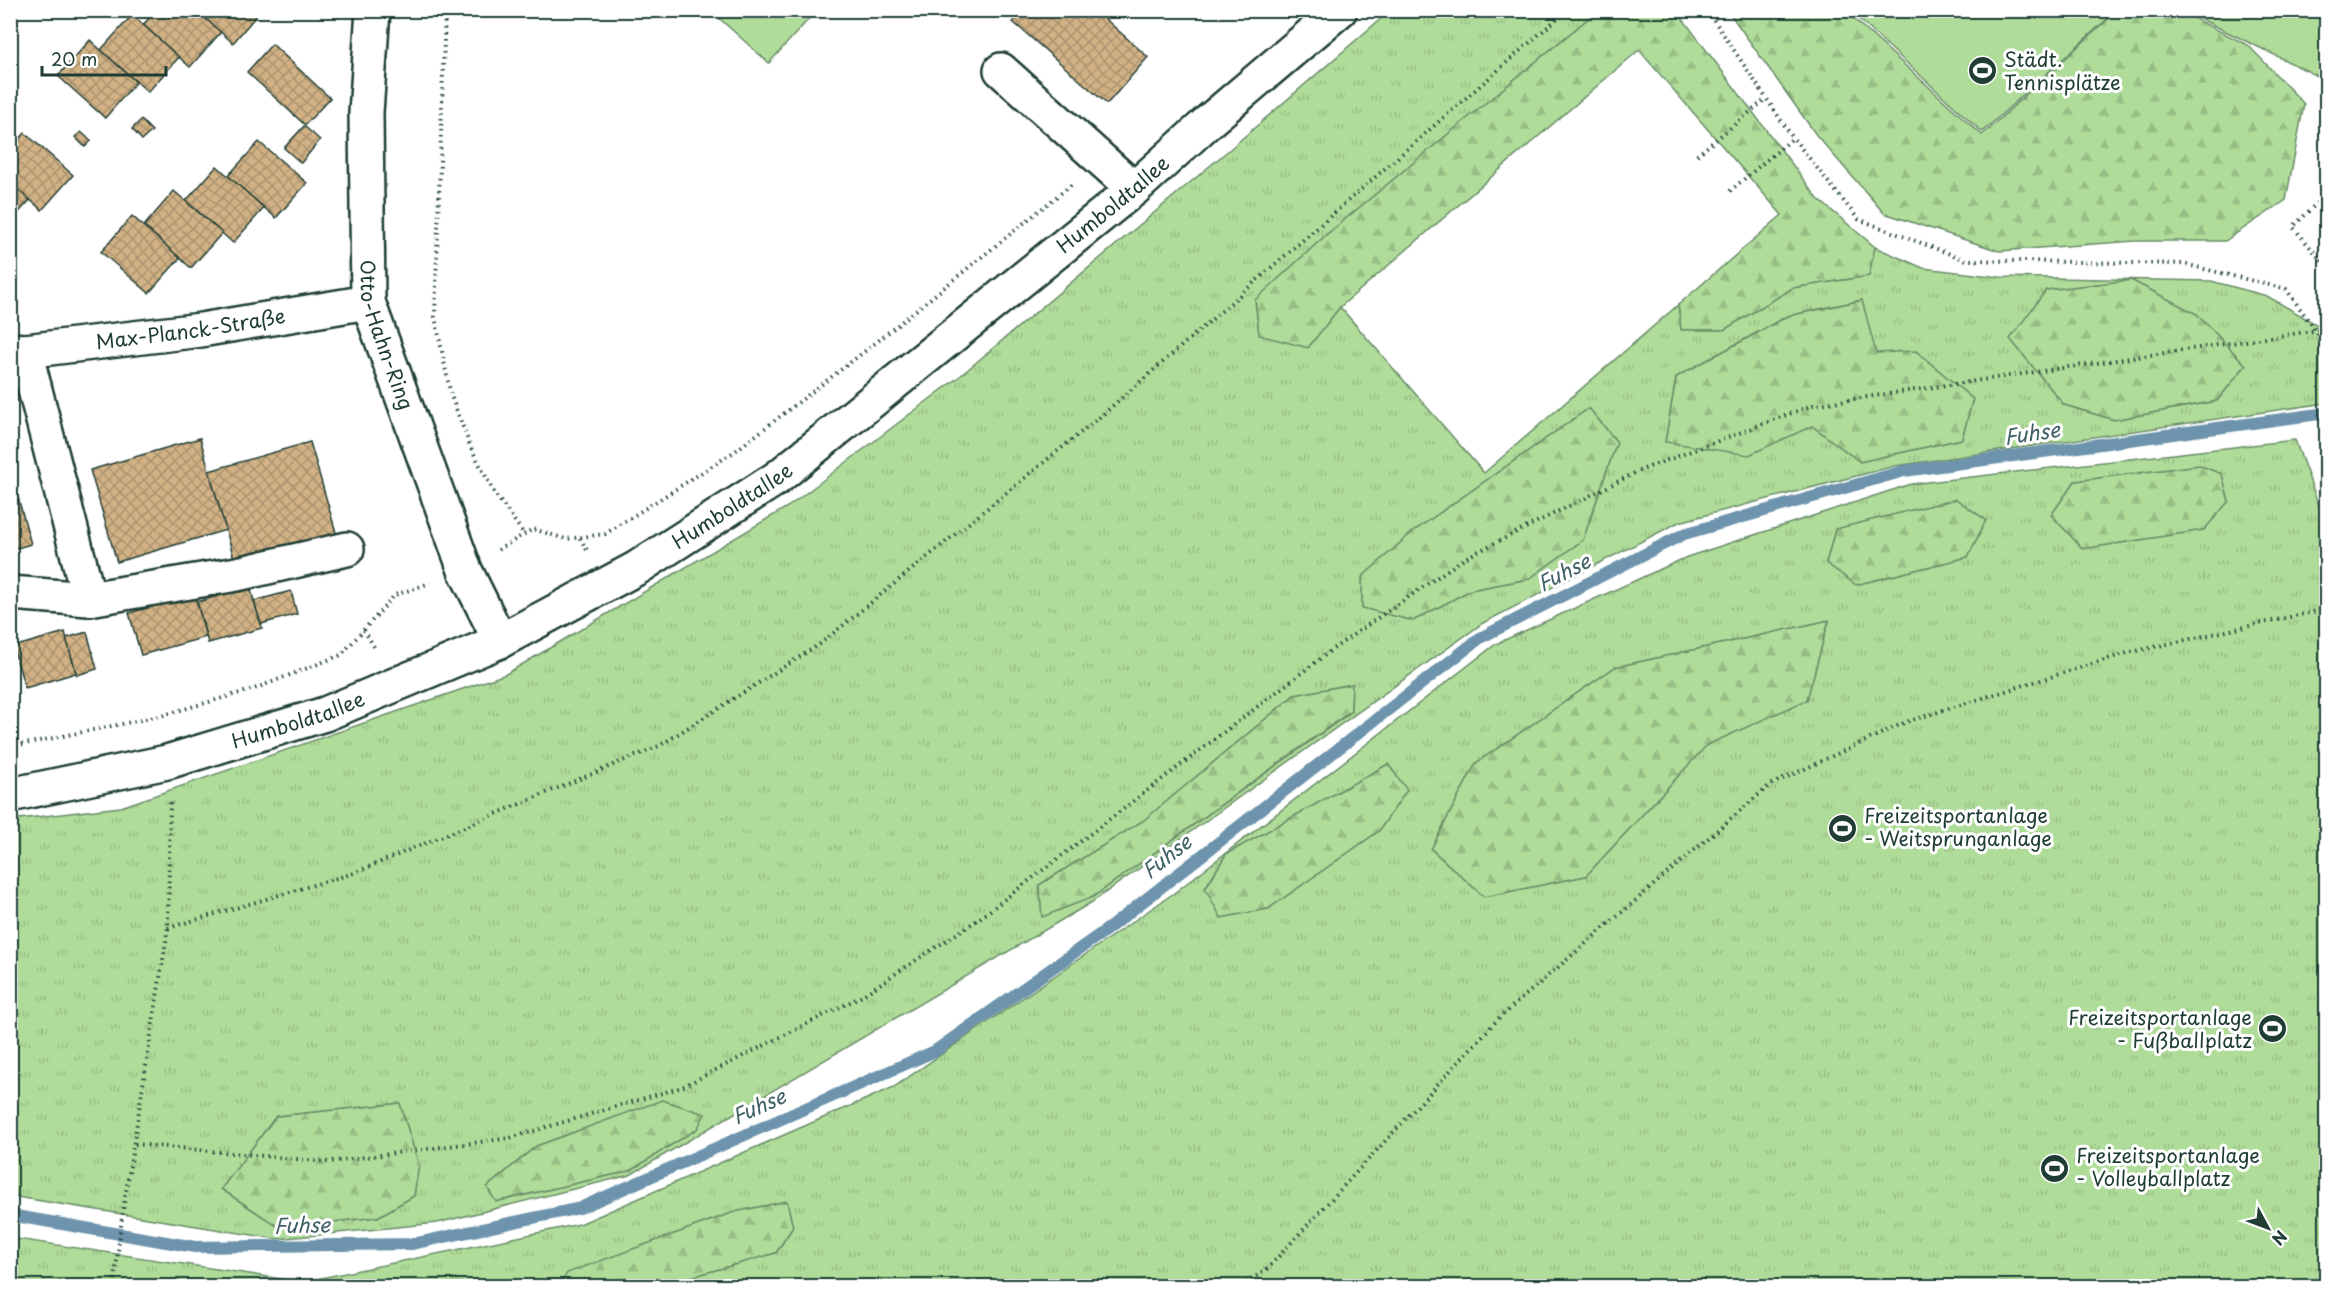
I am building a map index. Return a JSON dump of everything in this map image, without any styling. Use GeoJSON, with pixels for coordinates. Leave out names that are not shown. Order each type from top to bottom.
{"type":"FeatureCollection","features":[{"type":"Feature","properties":{"kind":"street","name":"Otto-Hahn-Ring"},"geometry":{"type":"LineString","coordinates":[[373,10],[366,113],[368,302],[465,570],[500,641]]}},
{"type":"Feature","properties":{"kind":"street","name":"Humboldtallee"},"geometry":{"type":"LineString","coordinates":[[10,795],[167,762],[325,714],[500,641],[637,568],[777,478],[1134,189],[1209,121],[1340,10]]}},
{"type":"Feature","properties":{"kind":"street"},"geometry":{"type":"LineString","coordinates":[[1000,70],[1134,189]]}},
{"type":"Feature","properties":{"kind":"street","name":"Max-Planck-Straße"},"geometry":{"type":"LineString","coordinates":[[18,350],[201,330],[368,302]]}},
{"type":"Feature","properties":{"kind":"street"},"geometry":{"type":"LineString","coordinates":[[18,350],[89,599]]}},
{"type":"Feature","properties":{"kind":"street"},"geometry":{"type":"LineString","coordinates":[[10,593],[89,599],[237,574],[347,549]]}},
{"type":"Feature","properties":{"kind":"path"},"geometry":{"type":"LineString","coordinates":[[445,10],[435,317],[451,396],[471,448],[495,494],[524,534]]}},
{"type":"Feature","properties":{"kind":"path"},"geometry":{"type":"LineString","coordinates":[[168,928],[354,873],[659,746],[820,644],[1101,416],[1567,10]]}},
{"type":"Feature","properties":{"kind":"path"},"geometry":{"type":"LineString","coordinates":[[1707,10],[1793,138],[1858,219],[1966,260],[2184,264],[2286,289],[2316,331],[2321,343],[2326,377]]}},
{"type":"Feature","properties":{"kind":"path"},"geometry":{"type":"LineString","coordinates":[[1697,155],[1766,99]]}},
{"type":"Feature","properties":{"kind":"path"},"geometry":{"type":"LineString","coordinates":[[2326,100],[2326,113]]}},
{"type":"Feature","properties":{"kind":"path"},"geometry":{"type":"LineString","coordinates":[[1730,191],[1793,138]]}},
{"type":"Feature","properties":{"kind":"path"},"geometry":{"type":"LineString","coordinates":[[10,747],[160,716],[254,688],[341,655],[395,595],[465,570],[533,529],[566,539],[605,534],[724,458],[869,348],[1102,161]]}},
{"type":"Feature","properties":{"kind":"path"},"geometry":{"type":"LineString","coordinates":[[2326,194],[2293,227],[2326,266]]}},
{"type":"Feature","properties":{"kind":"path"},"geometry":{"type":"LineString","coordinates":[[135,1144],[328,1162],[510,1138],[682,1087],[860,997],[976,921],[1333,649],[1465,558],[1641,470],[1814,405],[2326,329]]}},
{"type":"Feature","properties":{"kind":"path"},"geometry":{"type":"LineString","coordinates":[[1241,1287],[1266,1270],[1499,1018],[1770,785],[1906,722],[2127,653],[2326,609]]}},
{"type":"Feature","properties":{"kind":"path"},"geometry":{"type":"LineString","coordinates":[[114,1287],[122,1217],[168,928],[170,790],[160,716]]}},
{"type":"Feature","properties":{"kind":"green space"},"geometry":{"type":"Polygon","coordinates":[[[1391,10],[1597,11],[1327,234],[1255,300],[1259,335],[1308,348],[1340,307],[1484,473],[1678,305],[1681,330],[1724,330],[1793,288],[1869,276],[1875,247],[1923,268],[2000,277],[2211,281],[2267,296],[2326,330],[2326,403],[1895,466],[1679,522],[1483,623],[1092,902],[630,1175],[437,1223],[277,1239],[11,1196],[11,820],[121,807],[506,674],[789,506],[960,376],[1391,10]],[[2131,280],[2046,290],[2010,339],[2064,405],[2114,420],[2217,401],[2246,365],[2197,314],[2131,280]],[[1862,300],[1787,316],[1676,377],[1665,442],[1749,455],[1812,426],[1860,462],[1962,439],[1973,399],[1916,351],[1876,353],[1862,300]],[[1589,408],[1411,533],[1362,577],[1362,608],[1413,621],[1471,590],[1529,579],[1583,540],[1617,442],[1589,408]],[[1352,684],[1294,695],[1144,820],[1039,885],[1042,917],[1093,897],[1351,712],[1352,684]],[[662,1100],[536,1146],[487,1187],[496,1202],[630,1171],[697,1129],[705,1114],[662,1100]],[[400,1103],[276,1116],[221,1189],[280,1228],[378,1217],[414,1196],[419,1165],[400,1103]]]}},
{"type":"Feature","properties":{"kind":"green space"},"geometry":{"type":"Polygon","coordinates":[[[711,11],[816,11],[769,63],[711,11]]]}},
{"type":"Feature","properties":{"kind":"green space"},"geometry":{"type":"Polygon","coordinates":[[[1597,11],[1677,11],[1818,199],[1875,247],[1870,276],[1793,288],[1724,330],[1681,330],[1678,305],[1782,215],[1639,50],[1340,307],[1308,348],[1259,336],[1255,299],[1327,234],[1597,11]]]}},
{"type":"Feature","properties":{"kind":"green space"},"geometry":{"type":"Polygon","coordinates":[[[1728,11],[1845,11],[1982,135],[2117,11],[2179,11],[2248,45],[2304,104],[2286,200],[2225,241],[2135,241],[1999,251],[1884,213],[1817,136],[1728,11]]]}},
{"type":"Feature","properties":{"kind":"green space","name":"Städt. Tennisplätze"},"geometry":{"type":"Polygon","coordinates":[[[1850,11],[2116,11],[1982,132],[1850,11]]]}},
{"type":"Feature","properties":{"kind":"green space"},"geometry":{"type":"Polygon","coordinates":[[[2184,11],[2326,11],[2326,80],[2184,11]]]}},
{"type":"Feature","properties":{"kind":"green space"},"geometry":{"type":"Polygon","coordinates":[[[2131,280],[2197,314],[2246,365],[2217,401],[2114,420],[2064,405],[2009,338],[2046,290],[2131,280]]]}},
{"type":"Feature","properties":{"kind":"green space"},"geometry":{"type":"Polygon","coordinates":[[[1863,300],[1916,351],[1973,399],[1962,439],[1860,462],[1812,426],[1749,456],[1665,442],[1676,377],[1788,316],[1863,300]]]}},
{"type":"Feature","properties":{"kind":"green space"},"geometry":{"type":"Polygon","coordinates":[[[1589,408],[1617,442],[1583,540],[1529,579],[1471,590],[1413,621],[1362,608],[1362,577],[1411,533],[1589,408]]]}},
{"type":"Feature","properties":{"kind":"green space"},"geometry":{"type":"Polygon","coordinates":[[[2295,440],[2326,525],[2326,1286],[660,1286],[776,1253],[793,1227],[787,1201],[734,1212],[567,1273],[560,1286],[11,1286],[11,1238],[302,1282],[580,1224],[894,1087],[1174,893],[1496,644],[1687,557],[1911,484],[2295,440]],[[2199,465],[2075,481],[2051,515],[2083,549],[2204,530],[2229,501],[2222,474],[2199,465]],[[1956,499],[1835,529],[1826,563],[1856,585],[1968,557],[1986,520],[1956,499]],[[1829,620],[1615,667],[1476,763],[1431,849],[1484,897],[1586,876],[1707,745],[1807,700],[1829,620]],[[1388,764],[1226,854],[1205,888],[1221,918],[1268,909],[1379,831],[1407,790],[1388,764]]]}},
{"type":"Feature","properties":{"kind":"green space"},"geometry":{"type":"Polygon","coordinates":[[[2199,465],[2222,474],[2229,501],[2205,530],[2083,549],[2051,515],[2075,481],[2199,465]]]}},
{"type":"Feature","properties":{"kind":"green space"},"geometry":{"type":"Polygon","coordinates":[[[1956,499],[1986,520],[1968,557],[1856,585],[1826,563],[1835,529],[1956,499]]]}},
{"type":"Feature","properties":{"kind":"green space"},"geometry":{"type":"Polygon","coordinates":[[[1829,620],[1807,700],[1707,745],[1586,876],[1484,897],[1431,849],[1476,763],[1615,667],[1829,620]]]}},
{"type":"Feature","properties":{"kind":"green space"},"geometry":{"type":"Polygon","coordinates":[[[1352,684],[1351,711],[1093,897],[1042,918],[1039,885],[1144,820],[1294,695],[1352,684]]]}},
{"type":"Feature","properties":{"kind":"green space"},"geometry":{"type":"Polygon","coordinates":[[[1388,764],[1408,790],[1379,831],[1268,909],[1221,918],[1205,889],[1226,854],[1388,764]]]}},
{"type":"Feature","properties":{"kind":"green space"},"geometry":{"type":"Polygon","coordinates":[[[663,1099],[706,1114],[698,1129],[630,1171],[495,1202],[487,1187],[536,1146],[663,1099]]]}},
{"type":"Feature","properties":{"kind":"green space"},"geometry":{"type":"Polygon","coordinates":[[[400,1103],[419,1165],[414,1196],[378,1217],[280,1228],[221,1189],[276,1116],[400,1103]]]}},
{"type":"Feature","properties":{"kind":"green space"},"geometry":{"type":"Polygon","coordinates":[[[787,1201],[793,1227],[776,1253],[660,1286],[560,1286],[566,1273],[734,1212],[787,1201]]]}},
{"type":"Feature","properties":{"kind":"building"},"geometry":{"type":"Polygon","coordinates":[[[156,10],[196,10],[221,32],[190,67],[143,25],[156,10]]]}},
{"type":"Feature","properties":{"kind":"building"},"geometry":{"type":"Polygon","coordinates":[[[196,10],[261,10],[233,43],[196,10]]]}},
{"type":"Feature","properties":{"kind":"building"},"geometry":{"type":"Polygon","coordinates":[[[1023,10],[1095,10],[1148,57],[1107,104],[1013,22],[1023,10]]]}},
{"type":"Feature","properties":{"kind":"building"},"geometry":{"type":"Polygon","coordinates":[[[132,15],[179,57],[148,92],[101,50],[132,15]]]}},
{"type":"Feature","properties":{"kind":"building"},"geometry":{"type":"Polygon","coordinates":[[[90,40],[136,82],[105,118],[58,76],[90,40]]]}},
{"type":"Feature","properties":{"kind":"building"},"geometry":{"type":"Polygon","coordinates":[[[272,44],[330,98],[305,125],[247,72],[272,44]]]}},
{"type":"Feature","properties":{"kind":"building"},"geometry":{"type":"Polygon","coordinates":[[[141,120],[152,131],[142,140],[132,129],[141,120]]]}},
{"type":"Feature","properties":{"kind":"building"},"geometry":{"type":"Polygon","coordinates":[[[304,126],[320,140],[301,163],[284,148],[304,126]]]}},
{"type":"Feature","properties":{"kind":"building"},"geometry":{"type":"Polygon","coordinates":[[[81,132],[91,141],[85,147],[75,137],[81,132]]]}},
{"type":"Feature","properties":{"kind":"building"},"geometry":{"type":"Polygon","coordinates":[[[25,133],[73,175],[42,210],[10,183],[10,150],[25,133]]]}},
{"type":"Feature","properties":{"kind":"building"},"geometry":{"type":"Polygon","coordinates":[[[259,142],[307,183],[276,218],[228,176],[259,142]]]}},
{"type":"Feature","properties":{"kind":"building"},"geometry":{"type":"Polygon","coordinates":[[[217,166],[264,208],[233,243],[186,201],[217,166]]]}},
{"type":"Feature","properties":{"kind":"building"},"geometry":{"type":"Polygon","coordinates":[[[10,183],[30,200],[10,222],[10,183]]]}},
{"type":"Feature","properties":{"kind":"building"},"geometry":{"type":"Polygon","coordinates":[[[174,191],[222,233],[191,268],[144,226],[174,191]]]}},
{"type":"Feature","properties":{"kind":"building"},"geometry":{"type":"Polygon","coordinates":[[[132,216],[180,258],[149,293],[101,252],[132,216]]]}},
{"type":"Feature","properties":{"kind":"building"},"geometry":{"type":"Polygon","coordinates":[[[200,438],[226,530],[117,562],[90,470],[200,438]]]}},
{"type":"Feature","properties":{"kind":"building"},"geometry":{"type":"Polygon","coordinates":[[[310,442],[337,536],[236,565],[209,471],[310,442]]]}},
{"type":"Feature","properties":{"kind":"building"},"geometry":{"type":"Polygon","coordinates":[[[10,469],[31,544],[10,550],[10,469]]]}},
{"type":"Feature","properties":{"kind":"building"},"geometry":{"type":"Polygon","coordinates":[[[250,587],[262,628],[208,643],[197,602],[250,587]]]}},
{"type":"Feature","properties":{"kind":"building"},"geometry":{"type":"Polygon","coordinates":[[[291,591],[297,614],[261,624],[254,601],[291,591]]]}},
{"type":"Feature","properties":{"kind":"building"},"geometry":{"type":"Polygon","coordinates":[[[195,595],[206,637],[141,655],[129,613],[195,595]]]}},
{"type":"Feature","properties":{"kind":"building"},"geometry":{"type":"Polygon","coordinates":[[[65,632],[76,673],[25,688],[13,647],[65,632]]]}},
{"type":"Feature","properties":{"kind":"building"},"geometry":{"type":"Polygon","coordinates":[[[87,632],[97,669],[77,675],[66,638],[87,632]]]}},
{"type":"Feature","properties":{"kind":"waterway","name":"Fuhse"},"geometry":{"type":"LineString","coordinates":[[10,1215],[195,1247],[412,1244],[580,1208],[935,1051],[1109,928],[1480,638],[1684,534],[1904,471],[2326,413]]}},
{"type":"Feature","properties":{"kind":"place","name":"Städt. Tennisplätze"},"geometry":{"type":"Point","coordinates":[1983,71]}},
{"type":"Feature","properties":{"kind":"place","name":"Freizeitsportanlage - Weitsprunganlage"},"geometry":{"type":"Point","coordinates":[1843,828]}},
{"type":"Feature","properties":{"kind":"place","name":"Freizeitsportanlage - Fußballplatz"},"geometry":{"type":"Point","coordinates":[2273,1029]}},
{"type":"Feature","properties":{"kind":"place","name":"Freizeitsportanlage - Volleyballplatz"},"geometry":{"type":"Point","coordinates":[2055,1168]}}]}
